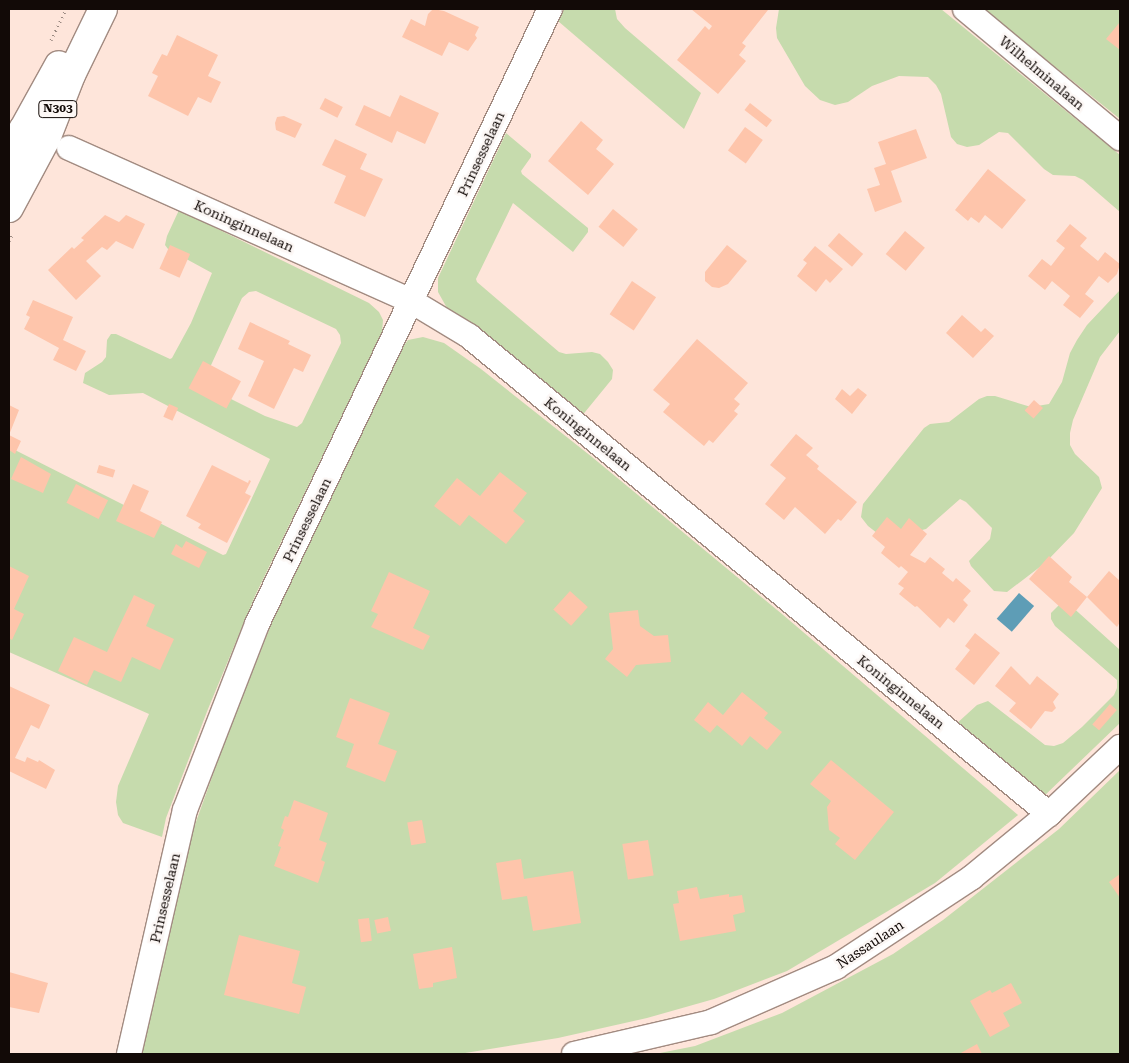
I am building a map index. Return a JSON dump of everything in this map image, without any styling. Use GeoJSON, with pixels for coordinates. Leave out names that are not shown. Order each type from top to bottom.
{"type":"FeatureCollection","features":[{"type":"Feature","properties":{"kind":"main road","name":"N303"},"geometry":{"type":"LineString","coordinates":[[9,208],[37,135],[58,67],[85,9]]}},
{"type":"Feature","properties":{"kind":"main road","name":"N303"},"geometry":{"type":"LineString","coordinates":[[9,164],[37,135],[71,75],[103,9]]}},
{"type":"Feature","properties":{"kind":"street","name":"Prinsesselaan"},"geometry":{"type":"LineString","coordinates":[[129,1054],[185,810],[257,624],[550,9]]}},
{"type":"Feature","properties":{"kind":"street","name":"Wilhelminalaan"},"geometry":{"type":"LineString","coordinates":[[965,9],[1120,138]]}},
{"type":"Feature","properties":{"kind":"street","name":"Koninginnelaan"},"geometry":{"type":"LineString","coordinates":[[37,135],[411,301],[469,336],[1049,814]]}},
{"type":"Feature","properties":{"kind":"street","name":"Nassaulaan"},"geometry":{"type":"LineString","coordinates":[[574,1054],[711,1022],[836,967],[971,878],[1049,814],[1120,747]]}},
{"type":"Feature","properties":{"kind":"green space"},"geometry":{"type":"Polygon","coordinates":[[[564,9],[615,9],[617,19],[625,28],[701,93],[684,129],[558,21],[564,9]]]}},
{"type":"Feature","properties":{"kind":"green space"},"geometry":{"type":"Polygon","coordinates":[[[779,9],[941,9],[1120,155],[1120,212],[1083,180],[1075,176],[1053,175],[1044,169],[1008,133],[999,132],[979,145],[967,147],[957,144],[951,137],[941,94],[928,77],[899,76],[872,86],[848,102],[835,105],[820,100],[805,86],[777,38],[776,28],[779,9]]]}},
{"type":"Feature","properties":{"kind":"green space"},"geometry":{"type":"Polygon","coordinates":[[[983,9],[1120,9],[1120,119],[983,9]]]}},
{"type":"Feature","properties":{"kind":"green space"},"geometry":{"type":"Polygon","coordinates":[[[506,133],[531,154],[531,157],[521,171],[522,174],[588,228],[588,232],[573,252],[513,203],[476,279],[477,282],[559,352],[566,354],[592,352],[600,354],[608,362],[613,370],[612,379],[581,417],[447,308],[438,292],[438,278],[506,133]]]}},
{"type":"Feature","properties":{"kind":"green space"},"geometry":{"type":"Polygon","coordinates":[[[179,210],[369,303],[379,312],[383,320],[382,332],[255,596],[208,709],[166,818],[162,837],[123,823],[118,815],[116,802],[118,786],[149,714],[9,652],[9,447],[223,555],[226,554],[270,459],[143,393],[109,395],[83,383],[85,373],[102,362],[106,357],[107,340],[111,334],[116,334],[170,359],[172,358],[191,323],[212,273],[168,249],[165,245],[179,210]],[[256,291],[249,292],[242,298],[206,376],[209,388],[265,416],[297,427],[302,423],[341,343],[340,335],[336,329],[256,291]]]}},
{"type":"Feature","properties":{"kind":"green space"},"geometry":{"type":"Polygon","coordinates":[[[1120,290],[1120,331],[1100,357],[1073,420],[1070,433],[1070,445],[1075,454],[1099,477],[1102,488],[1074,533],[1045,563],[1007,592],[994,591],[971,566],[969,561],[990,539],[992,528],[966,502],[960,499],[926,529],[877,533],[868,526],[861,517],[863,504],[924,428],[930,424],[949,422],[979,399],[987,396],[995,396],[1031,407],[1049,404],[1062,382],[1070,353],[1077,340],[1087,325],[1120,290]]]}},
{"type":"Feature","properties":{"kind":"green space"},"geometry":{"type":"Polygon","coordinates":[[[423,337],[444,343],[481,369],[592,457],[782,614],[1018,815],[935,883],[787,971],[714,999],[647,1018],[558,1038],[459,1054],[138,1054],[182,861],[221,752],[283,594],[399,352],[408,340],[423,337]]]}},
{"type":"Feature","properties":{"kind":"green space"},"geometry":{"type":"Polygon","coordinates":[[[1069,604],[1120,650],[1120,723],[1042,798],[955,725],[977,705],[988,701],[1045,745],[1054,746],[1063,743],[1082,727],[1114,695],[1117,688],[1117,680],[1055,626],[1051,619],[1051,613],[1059,605],[1069,604]]]}},
{"type":"Feature","properties":{"kind":"green space"},"geometry":{"type":"Polygon","coordinates":[[[1120,770],[1120,1054],[655,1054],[695,1046],[782,1013],[893,954],[943,920],[1059,829],[1120,770]]]}},
{"type":"Feature","properties":{"kind":"water"},"geometry":{"type":"Polygon","coordinates":[[[1019,593],[1034,606],[1012,632],[997,619],[1019,593]]]}},
{"type":"Feature","properties":{"kind":"building"},"geometry":{"type":"Polygon","coordinates":[[[433,9],[444,11],[479,27],[475,35],[477,38],[468,51],[449,42],[442,56],[402,37],[411,19],[425,26],[428,14],[433,9]]]}},
{"type":"Feature","properties":{"kind":"building"},"geometry":{"type":"Polygon","coordinates":[[[691,9],[768,10],[742,43],[746,46],[739,55],[746,61],[718,94],[677,60],[705,26],[709,30],[712,26],[691,9]]]}},
{"type":"Feature","properties":{"kind":"building"},"geometry":{"type":"Polygon","coordinates":[[[1120,22],[1120,50],[1106,39],[1120,22]]]}},
{"type":"Feature","properties":{"kind":"building"},"geometry":{"type":"Polygon","coordinates":[[[177,35],[218,55],[208,76],[221,82],[211,103],[198,97],[188,116],[148,96],[158,76],[152,73],[162,54],[167,56],[177,35]]]}},
{"type":"Feature","properties":{"kind":"building"},"geometry":{"type":"Polygon","coordinates":[[[400,95],[439,113],[425,144],[397,131],[392,143],[355,125],[364,105],[390,117],[400,95]]]}},
{"type":"Feature","properties":{"kind":"building"},"geometry":{"type":"Polygon","coordinates":[[[325,98],[343,107],[337,118],[320,109],[325,98]]]}},
{"type":"Feature","properties":{"kind":"building"},"geometry":{"type":"Polygon","coordinates":[[[750,103],[772,120],[767,127],[744,110],[750,103]]]}},
{"type":"Feature","properties":{"kind":"building"},"geometry":{"type":"Polygon","coordinates":[[[284,116],[302,124],[295,138],[276,130],[275,123],[277,117],[284,116]]]}},
{"type":"Feature","properties":{"kind":"building"},"geometry":{"type":"Polygon","coordinates":[[[581,121],[603,140],[596,149],[614,164],[588,195],[548,161],[581,121]]]}},
{"type":"Feature","properties":{"kind":"building"},"geometry":{"type":"Polygon","coordinates":[[[745,127],[763,140],[746,163],[728,150],[745,127]]]}},
{"type":"Feature","properties":{"kind":"building"},"geometry":{"type":"Polygon","coordinates":[[[916,129],[927,158],[891,171],[902,202],[875,212],[867,189],[880,185],[874,168],[886,164],[878,142],[916,129]]]}},
{"type":"Feature","properties":{"kind":"building"},"geometry":{"type":"Polygon","coordinates":[[[335,139],[367,154],[360,169],[383,179],[365,217],[334,203],[346,176],[322,165],[335,139]]]}},
{"type":"Feature","properties":{"kind":"building"},"geometry":{"type":"Polygon","coordinates":[[[988,169],[1026,200],[1002,229],[985,215],[979,223],[971,217],[968,221],[955,210],[988,169]]]}},
{"type":"Feature","properties":{"kind":"building"},"geometry":{"type":"Polygon","coordinates":[[[613,209],[638,229],[623,247],[599,227],[613,209]]]}},
{"type":"Feature","properties":{"kind":"building"},"geometry":{"type":"Polygon","coordinates":[[[105,215],[119,222],[126,215],[145,224],[133,249],[116,241],[107,250],[102,247],[86,261],[101,276],[76,300],[48,270],[72,247],[74,249],[84,240],[81,238],[105,215]]]}},
{"type":"Feature","properties":{"kind":"building"},"geometry":{"type":"Polygon","coordinates":[[[1070,224],[1087,238],[1080,246],[1098,261],[1105,252],[1120,264],[1117,274],[1108,283],[1099,276],[1085,294],[1094,301],[1080,318],[1063,305],[1070,296],[1052,281],[1045,290],[1028,276],[1042,259],[1051,266],[1065,248],[1056,241],[1070,224]]]}},
{"type":"Feature","properties":{"kind":"building"},"geometry":{"type":"Polygon","coordinates":[[[905,231],[925,248],[906,271],[886,254],[905,231]]]}},
{"type":"Feature","properties":{"kind":"building"},"geometry":{"type":"Polygon","coordinates":[[[839,233],[863,254],[852,267],[828,246],[839,233]]]}},
{"type":"Feature","properties":{"kind":"building"},"geometry":{"type":"Polygon","coordinates":[[[170,245],[190,254],[180,278],[159,269],[170,245]]]}},
{"type":"Feature","properties":{"kind":"building"},"geometry":{"type":"Polygon","coordinates":[[[727,245],[747,261],[728,284],[719,288],[712,287],[705,281],[705,272],[727,245]]]}},
{"type":"Feature","properties":{"kind":"building"},"geometry":{"type":"Polygon","coordinates":[[[815,246],[843,269],[830,283],[826,279],[816,292],[797,276],[807,263],[803,260],[815,246]]]}},
{"type":"Feature","properties":{"kind":"building"},"geometry":{"type":"Polygon","coordinates":[[[632,281],[656,297],[634,330],[610,314],[632,281]]]}},
{"type":"Feature","properties":{"kind":"building"},"geometry":{"type":"Polygon","coordinates":[[[33,300],[73,317],[63,340],[86,351],[76,371],[53,360],[59,348],[24,329],[30,317],[26,315],[33,300]]]}},
{"type":"Feature","properties":{"kind":"building"},"geometry":{"type":"Polygon","coordinates":[[[962,315],[981,332],[985,328],[994,336],[973,358],[946,333],[962,315]]]}},
{"type":"Feature","properties":{"kind":"building"},"geometry":{"type":"Polygon","coordinates":[[[250,322],[290,341],[288,344],[311,355],[303,372],[294,368],[274,409],[248,396],[264,361],[238,349],[250,322]]]}},
{"type":"Feature","properties":{"kind":"building"},"geometry":{"type":"Polygon","coordinates":[[[697,339],[748,383],[734,399],[740,404],[734,411],[738,414],[713,443],[709,440],[704,446],[663,412],[670,404],[653,390],[697,339]]]}},
{"type":"Feature","properties":{"kind":"building"},"geometry":{"type":"Polygon","coordinates":[[[203,361],[241,381],[226,409],[188,388],[203,361]]]}},
{"type":"Feature","properties":{"kind":"building"},"geometry":{"type":"Polygon","coordinates":[[[858,388],[867,395],[852,414],[835,399],[842,389],[850,396],[858,388]]]}},
{"type":"Feature","properties":{"kind":"building"},"geometry":{"type":"Polygon","coordinates":[[[1034,400],[1043,408],[1034,418],[1025,410],[1034,400]]]}},
{"type":"Feature","properties":{"kind":"building"},"geometry":{"type":"Polygon","coordinates":[[[169,404],[178,408],[172,421],[163,417],[169,404]]]}},
{"type":"Feature","properties":{"kind":"building"},"geometry":{"type":"Polygon","coordinates":[[[9,405],[19,410],[9,435],[9,405]]]}},
{"type":"Feature","properties":{"kind":"building"},"geometry":{"type":"Polygon","coordinates":[[[796,434],[813,448],[806,455],[819,466],[817,469],[857,502],[841,521],[838,519],[825,534],[795,507],[784,520],[765,504],[786,478],[770,465],[796,434]]]}},
{"type":"Feature","properties":{"kind":"building"},"geometry":{"type":"Polygon","coordinates":[[[9,435],[21,441],[15,454],[9,450],[9,435]]]}},
{"type":"Feature","properties":{"kind":"building"},"geometry":{"type":"Polygon","coordinates":[[[21,457],[51,474],[43,493],[11,479],[21,457]]]}},
{"type":"Feature","properties":{"kind":"building"},"geometry":{"type":"Polygon","coordinates":[[[99,465],[115,470],[113,478],[97,473],[99,465]]]}},
{"type":"Feature","properties":{"kind":"building"},"geometry":{"type":"Polygon","coordinates":[[[212,465],[248,483],[249,480],[251,481],[245,493],[251,496],[227,543],[198,528],[201,524],[186,516],[212,465]]]}},
{"type":"Feature","properties":{"kind":"building"},"geometry":{"type":"Polygon","coordinates":[[[500,472],[527,493],[513,511],[525,521],[506,544],[469,515],[460,526],[434,506],[457,478],[480,496],[500,472]]]}},
{"type":"Feature","properties":{"kind":"building"},"geometry":{"type":"Polygon","coordinates":[[[76,484],[108,500],[99,519],[66,503],[76,484]]]}},
{"type":"Feature","properties":{"kind":"building"},"geometry":{"type":"Polygon","coordinates":[[[133,484],[149,491],[140,511],[162,522],[154,538],[116,521],[133,484]]]}},
{"type":"Feature","properties":{"kind":"building"},"geometry":{"type":"Polygon","coordinates":[[[887,517],[901,529],[909,518],[927,534],[910,555],[925,563],[930,557],[945,569],[942,573],[953,582],[956,578],[971,591],[963,600],[968,605],[954,623],[948,618],[940,628],[917,606],[915,607],[899,594],[904,588],[898,584],[908,572],[901,566],[899,568],[881,553],[885,547],[872,536],[887,517]]]}},
{"type":"Feature","properties":{"kind":"building"},"geometry":{"type":"Polygon","coordinates":[[[186,541],[207,552],[199,568],[171,554],[176,544],[182,548],[186,541]]]}},
{"type":"Feature","properties":{"kind":"building"},"geometry":{"type":"Polygon","coordinates":[[[1049,556],[1072,577],[1069,582],[1087,597],[1071,617],[1029,579],[1049,556]]]}},
{"type":"Feature","properties":{"kind":"building"},"geometry":{"type":"Polygon","coordinates":[[[9,566],[29,576],[14,609],[24,614],[12,640],[9,638],[9,566]]]}},
{"type":"Feature","properties":{"kind":"building"},"geometry":{"type":"Polygon","coordinates":[[[1109,571],[1120,581],[1120,622],[1117,627],[1087,597],[1109,571]]]}},
{"type":"Feature","properties":{"kind":"building"},"geometry":{"type":"Polygon","coordinates":[[[389,572],[430,591],[413,628],[430,636],[423,650],[371,627],[378,614],[371,611],[389,572]]]}},
{"type":"Feature","properties":{"kind":"building"},"geometry":{"type":"Polygon","coordinates":[[[570,591],[588,607],[571,626],[553,610],[570,591]]]}},
{"type":"Feature","properties":{"kind":"building"},"geometry":{"type":"Polygon","coordinates":[[[134,595],[155,605],[146,626],[174,639],[160,670],[132,657],[121,682],[94,670],[87,685],[58,671],[74,637],[107,652],[134,595]]]}},
{"type":"Feature","properties":{"kind":"building"},"geometry":{"type":"Polygon","coordinates":[[[638,610],[640,626],[654,636],[668,635],[671,662],[636,665],[627,677],[605,659],[613,649],[609,613],[638,610]]]}},
{"type":"Feature","properties":{"kind":"building"},"geometry":{"type":"Polygon","coordinates":[[[975,633],[1000,653],[974,685],[955,669],[970,650],[965,646],[975,633]]]}},
{"type":"Feature","properties":{"kind":"building"},"geometry":{"type":"Polygon","coordinates":[[[1011,666],[1030,685],[1037,676],[1059,694],[1053,702],[1056,708],[1052,712],[1045,711],[1031,729],[1009,711],[1016,703],[995,686],[1011,666]]]}},
{"type":"Feature","properties":{"kind":"building"},"geometry":{"type":"Polygon","coordinates":[[[9,686],[50,705],[39,729],[31,725],[15,758],[25,762],[27,757],[38,762],[39,760],[55,770],[46,789],[9,771],[9,686]]]}},
{"type":"Feature","properties":{"kind":"building"},"geometry":{"type":"Polygon","coordinates":[[[742,692],[768,713],[764,718],[782,732],[767,750],[750,736],[742,746],[717,725],[710,733],[694,720],[708,702],[723,715],[742,692]]]}},
{"type":"Feature","properties":{"kind":"building"},"geometry":{"type":"Polygon","coordinates":[[[350,698],[390,713],[378,744],[397,751],[385,782],[346,767],[354,744],[336,737],[350,698]]]}},
{"type":"Feature","properties":{"kind":"building"},"geometry":{"type":"Polygon","coordinates":[[[1110,704],[1117,710],[1099,730],[1092,724],[1110,704]]]}},
{"type":"Feature","properties":{"kind":"building"},"geometry":{"type":"Polygon","coordinates":[[[831,760],[894,812],[855,860],[835,844],[840,838],[829,830],[827,807],[831,801],[810,784],[831,760]]]}},
{"type":"Feature","properties":{"kind":"building"},"geometry":{"type":"Polygon","coordinates":[[[294,800],[328,813],[319,840],[327,843],[321,860],[325,862],[318,883],[274,866],[281,847],[278,846],[284,830],[281,828],[285,816],[288,817],[294,800]]]}},
{"type":"Feature","properties":{"kind":"building"},"geometry":{"type":"Polygon","coordinates":[[[422,820],[426,843],[411,845],[407,823],[422,820]]]}},
{"type":"Feature","properties":{"kind":"building"},"geometry":{"type":"Polygon","coordinates":[[[648,840],[654,876],[628,880],[622,844],[648,840]]]}},
{"type":"Feature","properties":{"kind":"building"},"geometry":{"type":"Polygon","coordinates":[[[521,859],[524,879],[573,871],[581,923],[533,931],[527,896],[502,900],[496,863],[521,859]]]}},
{"type":"Feature","properties":{"kind":"building"},"geometry":{"type":"Polygon","coordinates":[[[1120,874],[1120,898],[1109,882],[1120,874]]]}},
{"type":"Feature","properties":{"kind":"building"},"geometry":{"type":"Polygon","coordinates":[[[697,887],[700,899],[729,894],[729,897],[742,895],[745,912],[733,915],[736,931],[680,941],[673,904],[679,903],[677,891],[697,887]]]}},
{"type":"Feature","properties":{"kind":"building"},"geometry":{"type":"Polygon","coordinates":[[[388,917],[391,931],[377,934],[374,920],[388,917]]]}},
{"type":"Feature","properties":{"kind":"building"},"geometry":{"type":"Polygon","coordinates":[[[369,918],[372,941],[361,942],[358,919],[369,918]]]}},
{"type":"Feature","properties":{"kind":"building"},"geometry":{"type":"Polygon","coordinates":[[[239,935],[300,951],[292,983],[306,987],[299,1014],[224,995],[239,935]]]}},
{"type":"Feature","properties":{"kind":"building"},"geometry":{"type":"Polygon","coordinates":[[[452,947],[457,978],[433,983],[433,987],[419,989],[413,954],[452,947]]]}},
{"type":"Feature","properties":{"kind":"building"},"geometry":{"type":"Polygon","coordinates":[[[9,972],[48,983],[39,1013],[9,1007],[9,972]]]}},
{"type":"Feature","properties":{"kind":"building"},"geometry":{"type":"Polygon","coordinates":[[[1011,983],[1022,1003],[1003,1013],[1010,1026],[990,1037],[970,1001],[990,990],[992,993],[1011,983]]]}},
{"type":"Feature","properties":{"kind":"building"},"geometry":{"type":"Polygon","coordinates":[[[977,1044],[982,1054],[959,1054],[977,1044]]]}}]}
